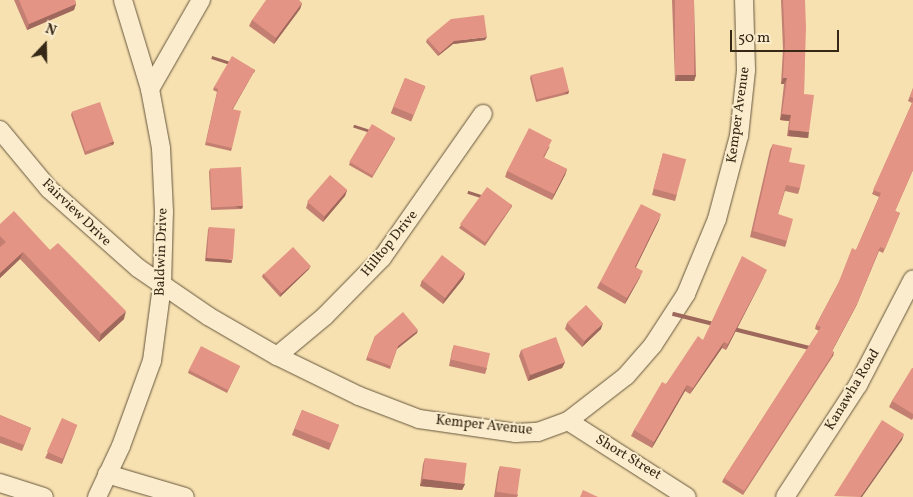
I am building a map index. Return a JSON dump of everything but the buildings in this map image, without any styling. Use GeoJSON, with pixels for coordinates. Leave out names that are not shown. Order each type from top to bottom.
{"type":"FeatureCollection","features":[{"type":"Feature","properties":{"kind":"street","name":"Baldwin Drive"},"geometry":{"type":"LineString","coordinates":[[96,497],[108,474],[152,361],[162,286],[164,186],[150,89],[123,0]]}},
{"type":"Feature","properties":{"kind":"street"},"geometry":{"type":"LineString","coordinates":[[150,89],[201,0]]}},
{"type":"Feature","properties":{"kind":"street","name":"Kemper Avenue"},"geometry":{"type":"LineString","coordinates":[[162,286],[277,356],[359,396],[419,419],[516,433],[554,429],[611,390],[649,350],[678,308],[703,257],[729,178],[739,136],[746,70],[744,0]]}},
{"type":"Feature","properties":{"kind":"street","name":"Hilltop Drive"},"geometry":{"type":"LineString","coordinates":[[277,356],[325,316],[382,258],[483,114]]}},
{"type":"Feature","properties":{"kind":"street","name":"Fairview Drive"},"geometry":{"type":"LineString","coordinates":[[0,130],[62,202],[93,232],[162,286]]}},
{"type":"Feature","properties":{"kind":"street","name":"Kanawha Road"},"geometry":{"type":"LineString","coordinates":[[785,497],[858,385],[913,280]]}},
{"type":"Feature","properties":{"kind":"street","name":"Short Street"},"geometry":{"type":"LineString","coordinates":[[568,421],[687,497]]}},
{"type":"Feature","properties":{"kind":"street"},"geometry":{"type":"LineString","coordinates":[[108,474],[186,497]]}},
{"type":"Feature","properties":{"kind":"street"},"geometry":{"type":"LineString","coordinates":[[0,483],[44,497]]}}]}
